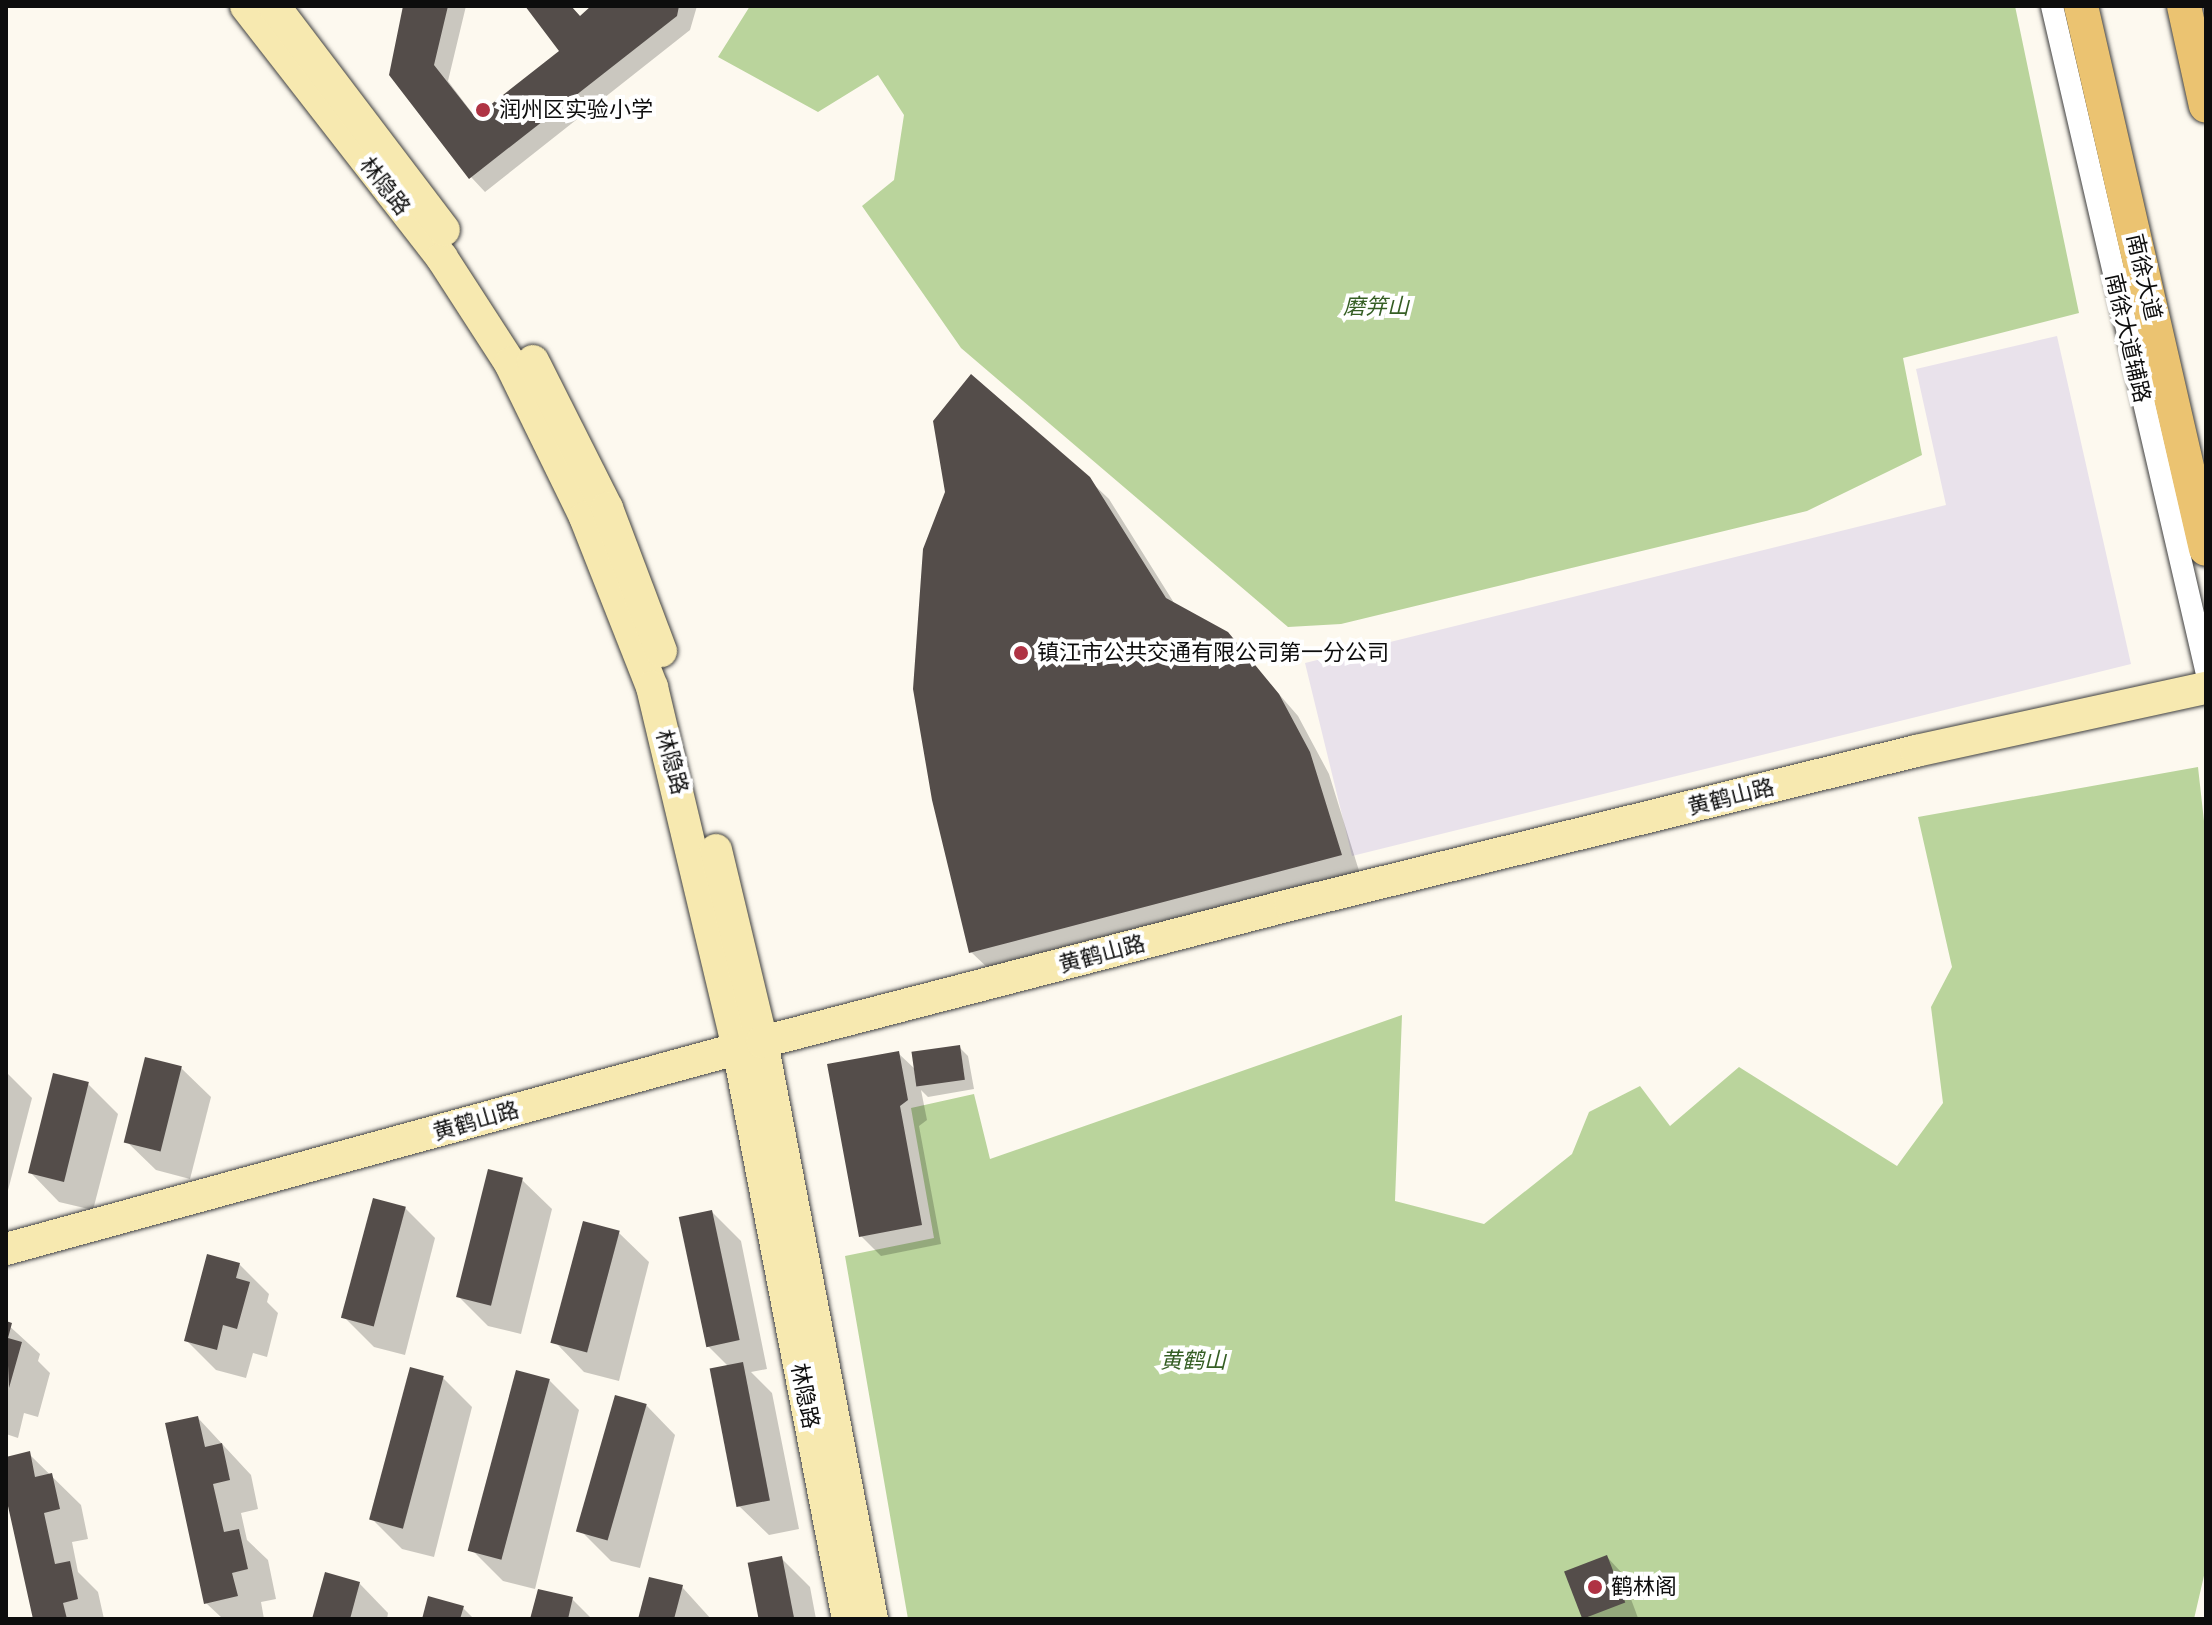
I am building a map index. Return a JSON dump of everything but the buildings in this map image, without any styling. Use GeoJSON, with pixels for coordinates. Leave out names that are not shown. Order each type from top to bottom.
{"type":"FeatureCollection","features":[{"type":"Feature","properties":{"kind":"main road","name":"南徐大道"},"geometry":{"type":"LineString","coordinates":[[2081,6],[2206,549]]}},
{"type":"Feature","properties":{"kind":"main road"},"geometry":{"type":"LineString","coordinates":[[2184,6],[2206,106]]}},
{"type":"Feature","properties":{"kind":"street","name":"林隐路"},"geometry":{"type":"LineString","coordinates":[[246,6],[442,258],[510,363],[585,517],[652,687],[750,1045],[848,1619]]}},
{"type":"Feature","properties":{"kind":"street","name":"林隐路"},"geometry":{"type":"LineString","coordinates":[[274,6],[413,185],[529,352],[607,508],[671,677],[872,1619]]}},
{"type":"Feature","properties":{"kind":"street","name":"南徐大道辅路"},"geometry":{"type":"LineString","coordinates":[[2052,6],[2206,670]]}},
{"type":"Feature","properties":{"kind":"street","name":"黄鹤山路"},"geometry":{"type":"LineString","coordinates":[[6,1249],[750,1045],[1870,762],[2206,688]]}},
{"type":"Feature","properties":{"kind":"shaded area"},"geometry":{"type":"Polygon","coordinates":[[[2057,336],[2131,664],[1352,856],[1305,663],[1946,505],[1916,369],[2057,336]]]}},
{"type":"Feature","properties":{"kind":"green space","name":"磨笄山"},"geometry":{"type":"Polygon","coordinates":[[[750,6],[2015,6],[2079,313],[1903,358],[1922,455],[1807,511],[1341,624],[1288,627],[961,348],[862,206],[894,180],[904,115],[878,75],[818,112],[718,57],[750,6]]]}},
{"type":"Feature","properties":{"kind":"green space","name":"黄鹤山"},"geometry":{"type":"Polygon","coordinates":[[[2198,767],[2206,839],[2206,1567],[2194,1619],[908,1619],[845,1256],[934,1238],[911,1108],[974,1094],[990,1159],[1402,1015],[1395,1201],[1484,1224],[1572,1154],[1589,1112],[1640,1086],[1670,1126],[1739,1067],[1897,1166],[1943,1103],[1931,1007],[1952,967],[1918,817],[2198,767]]]}},
{"type":"Feature","properties":{"kind":"place","name":"润州区实验小学"},"geometry":{"type":"Point","coordinates":[483,110]}},
{"type":"Feature","properties":{"kind":"place","name":"镇江市公共交通有限公司第一分公司"},"geometry":{"type":"Point","coordinates":[1021,653]}},
{"type":"Feature","properties":{"kind":"place","name":"鹤林阁"},"geometry":{"type":"Point","coordinates":[1595,1587]}}]}
